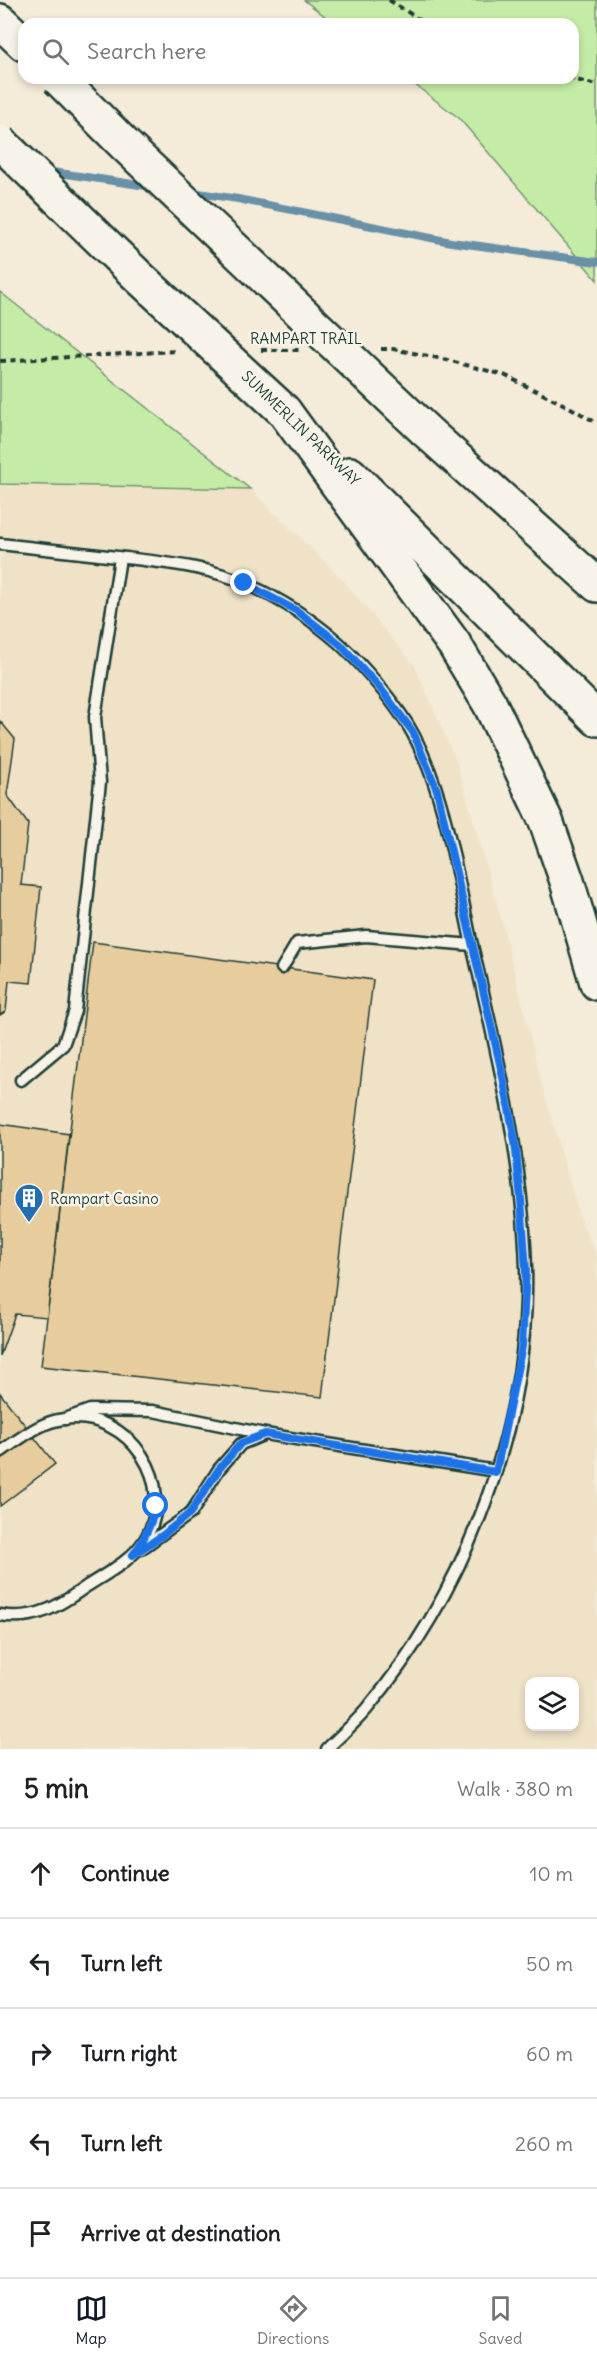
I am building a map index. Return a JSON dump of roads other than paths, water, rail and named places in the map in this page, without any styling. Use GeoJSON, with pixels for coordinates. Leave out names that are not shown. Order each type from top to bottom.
{"type":"FeatureCollection","features":[{"type":"Feature","properties":{"kind":"highway"},"geometry":{"type":"LineString","coordinates":[[0,21],[18,38]]}},
{"type":"Feature","properties":{"kind":"highway"},"geometry":{"type":"LineString","coordinates":[[64,84],[134,154],[425,430],[597,585]]}},
{"type":"Feature","properties":{"kind":"highway","name":"SUMMERLIN PARKWAY"},"geometry":{"type":"LineString","coordinates":[[0,142],[141,279],[284,411],[597,719]]}},
{"type":"Feature","properties":{"kind":"highway"},"geometry":{"type":"LineString","coordinates":[[284,411],[454,644],[490,704],[546,821],[567,881],[597,983]]}},
{"type":"Feature","properties":{"kind":"lane"},"geometry":{"type":"LineString","coordinates":[[0,544],[174,563],[244,583],[297,611],[340,644],[372,679],[413,732],[437,790],[503,1077],[515,1141],[526,1271],[522,1346],[496,1472],[462,1561],[433,1615],[400,1665],[365,1711],[327,1749]]}},
{"type":"Feature","properties":{"kind":"lane"},"geometry":{"type":"LineString","coordinates":[[21,1080],[63,1045],[75,1011],[100,782],[95,717],[120,558]]}},
{"type":"Feature","properties":{"kind":"lane"},"geometry":{"type":"LineString","coordinates":[[282,968],[297,943],[366,936],[472,945]]}},
{"type":"Feature","properties":{"kind":"lane"},"geometry":{"type":"LineString","coordinates":[[0,1452],[38,1427],[90,1410],[153,1411],[265,1434],[496,1472]]}},
{"type":"Feature","properties":{"kind":"lane"},"geometry":{"type":"LineString","coordinates":[[64,1419],[78,1418],[98,1421],[112,1427],[129,1438],[140,1451],[151,1471],[156,1506],[148,1533],[133,1555]]}},
{"type":"Feature","properties":{"kind":"lane"},"geometry":{"type":"LineString","coordinates":[[0,1615],[14,1617],[46,1612],[62,1604],[163,1535],[190,1513],[219,1469],[241,1443],[265,1434]]}},
{"type":"Feature","properties":{"kind":"waterway"},"geometry":{"type":"LineString","coordinates":[[46,171],[153,187]]}},
{"type":"Feature","properties":{"kind":"waterway"},"geometry":{"type":"LineString","coordinates":[[192,192],[238,199],[451,242],[597,262]]}},
{"type":"Feature","properties":{"kind":"place","name":"Rampart Casino"},"geometry":{"type":"Point","coordinates":[29,1224]}}]}
